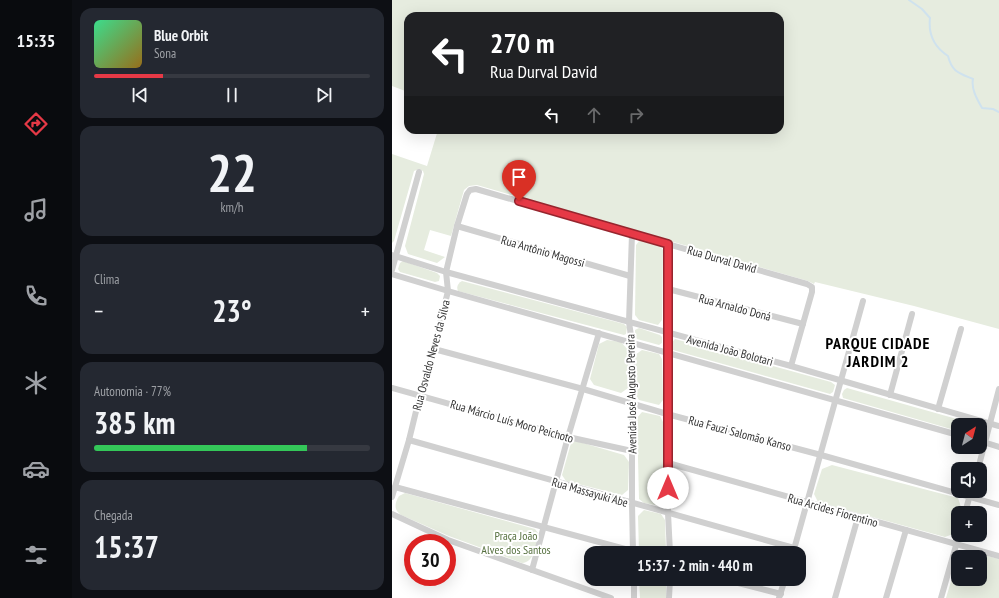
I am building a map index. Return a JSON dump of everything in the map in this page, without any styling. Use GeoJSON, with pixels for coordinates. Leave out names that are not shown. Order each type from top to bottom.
{"type":"FeatureCollection","features":[{"type":"Feature","properties":{"kind":"street"},"geometry":{"type":"LineString","coordinates":[[392,270],[394,255],[419,172]]}},
{"type":"Feature","properties":{"kind":"street","name":"Rua Durval David"},"geometry":{"type":"LineString","coordinates":[[470,190],[476,189],[807,284],[812,287],[812,292],[803,324]]}},
{"type":"Feature","properties":{"kind":"street","name":"Rua Osvaldo Neves da Silva"},"geometry":{"type":"LineString","coordinates":[[392,497],[434,348],[448,291],[446,272],[457,226],[467,194],[470,190]]}},
{"type":"Feature","properties":{"kind":"street","name":"Rua Antônio Magossi"},"geometry":{"type":"LineString","coordinates":[[457,226],[630,276]]}},
{"type":"Feature","properties":{"kind":"street","name":"Avenida José Augusto Pereira"},"geometry":{"type":"LineString","coordinates":[[632,234],[629,322],[632,342],[632,503],[634,546]]}},
{"type":"Feature","properties":{"kind":"street"},"geometry":{"type":"LineString","coordinates":[[668,244],[667,414],[670,546]]}},
{"type":"Feature","properties":{"kind":"street","name":"Avenida João Bolotari"},"geometry":{"type":"LineString","coordinates":[[394,255],[446,272],[791,366],[999,426]]}},
{"type":"Feature","properties":{"kind":"street","name":"Avenida João Bolotari"},"geometry":{"type":"LineString","coordinates":[[392,274],[951,433]]}},
{"type":"Feature","properties":{"kind":"street","name":"Rua Arnaldo Doná"},"geometry":{"type":"LineString","coordinates":[[668,289],[803,324]]}},
{"type":"Feature","properties":{"kind":"street"},"geometry":{"type":"LineString","coordinates":[[794,546],[863,301]]}},
{"type":"Feature","properties":{"kind":"street"},"geometry":{"type":"LineString","coordinates":[[890,395],[912,314]]}},
{"type":"Feature","properties":{"kind":"street"},"geometry":{"type":"LineString","coordinates":[[791,366],[803,324]]}},
{"type":"Feature","properties":{"kind":"street"},"geometry":{"type":"LineString","coordinates":[[938,409],[962,329]]}},
{"type":"Feature","properties":{"kind":"street"},"geometry":{"type":"LineString","coordinates":[[532,570],[568,437],[599,333]]}},
{"type":"Feature","properties":{"kind":"street","name":"Rua Fauzi Salomão Kanso"},"geometry":{"type":"LineString","coordinates":[[434,348],[667,414],[951,489]]}},
{"type":"Feature","properties":{"kind":"street","name":"Rua Márcio Luís Moro Peichoto"},"geometry":{"type":"LineString","coordinates":[[392,388],[568,437],[632,451]]}},
{"type":"Feature","properties":{"kind":"street"},"geometry":{"type":"LineString","coordinates":[[987,430],[999,389]]}},
{"type":"Feature","properties":{"kind":"street","name":"Rua Massayuki Abe"},"geometry":{"type":"LineString","coordinates":[[409,440],[668,513],[777,546]]}},
{"type":"Feature","properties":{"kind":"street"},"geometry":{"type":"LineString","coordinates":[[987,443],[999,446]]}},
{"type":"Feature","properties":{"kind":"street","name":"Rua Arcides Fiorentino"},"geometry":{"type":"LineString","coordinates":[[668,463],[999,556]]}},
{"type":"Feature","properties":{"kind":"street"},"geometry":{"type":"LineString","coordinates":[[395,487],[614,546]]}},
{"type":"Feature","properties":{"kind":"street","name":"Rua Fauzi Salomão Kanso"},"geometry":{"type":"LineString","coordinates":[[981,498],[999,505]]}},
{"type":"Feature","properties":{"kind":"street"},"geometry":{"type":"LineString","coordinates":[[392,514],[448,540],[610,598]]}},
{"type":"Feature","properties":{"kind":"street"},"geometry":{"type":"LineString","coordinates":[[835,598],[858,517]]}},
{"type":"Feature","properties":{"kind":"street"},"geometry":{"type":"LineString","coordinates":[[886,598],[906,530]]}},
{"type":"Feature","properties":{"kind":"street"},"geometry":{"type":"LineString","coordinates":[[941,598],[958,542]]}},
{"type":"Feature","properties":{"kind":"street"},"geometry":{"type":"LineString","coordinates":[[634,586],[634,598]]}},
{"type":"Feature","properties":{"kind":"street"},"geometry":{"type":"LineString","coordinates":[[669,598],[670,586]]}},
{"type":"Feature","properties":{"kind":"street"},"geometry":{"type":"LineString","coordinates":[[746,586],[780,596],[783,586]]}},
{"type":"Feature","properties":{"kind":"green space"},"geometry":{"type":"Polygon","coordinates":[[[392,0],[999,0],[999,329],[914,306],[815,282],[814,284],[477,185],[469,186],[464,190],[451,236],[430,230],[424,250],[445,257],[437,263],[408,254],[405,246],[424,174],[423,171],[419,169],[414,171],[394,241],[392,243],[392,154],[427,166],[437,134],[784,134],[784,12],[404,12],[404,90],[392,86],[392,0]]]}},
{"type":"Feature","properties":{"kind":"green space"},"geometry":{"type":"Polygon","coordinates":[[[640,240],[659,245],[663,250],[662,320],[658,325],[639,320],[635,315],[636,245],[640,240]]]}},
{"type":"Feature","properties":{"kind":"green space"},"geometry":{"type":"Polygon","coordinates":[[[403,261],[437,273],[440,276],[439,281],[435,282],[400,272],[398,269],[400,263],[403,261]]]}},
{"type":"Feature","properties":{"kind":"green space"},"geometry":{"type":"Polygon","coordinates":[[[462,281],[624,324],[627,327],[626,334],[624,335],[458,291],[458,285],[462,281]]]}},
{"type":"Feature","properties":{"kind":"green space"},"geometry":{"type":"Polygon","coordinates":[[[639,328],[660,335],[662,337],[662,343],[659,345],[637,339],[635,336],[635,330],[639,328]]]}},
{"type":"Feature","properties":{"kind":"green space"},"geometry":{"type":"Polygon","coordinates":[[[675,339],[831,382],[835,385],[833,392],[830,394],[673,350],[672,344],[675,339]]]}},
{"type":"Feature","properties":{"kind":"green space"},"geometry":{"type":"Polygon","coordinates":[[[607,340],[621,342],[629,351],[628,388],[621,393],[594,385],[590,379],[599,344],[607,340]]]}},
{"type":"Feature","properties":{"kind":"green space"},"geometry":{"type":"Polygon","coordinates":[[[642,350],[659,354],[662,359],[663,400],[659,405],[639,400],[636,395],[635,355],[642,350]]]}},
{"type":"Feature","properties":{"kind":"green space"},"geometry":{"type":"Polygon","coordinates":[[[847,388],[953,418],[951,418],[951,429],[843,398],[842,394],[847,388]]]}},
{"type":"Feature","properties":{"kind":"green space"},"geometry":{"type":"Polygon","coordinates":[[[642,412],[660,416],[663,422],[664,502],[660,506],[644,503],[639,499],[637,418],[642,412]]]}},
{"type":"Feature","properties":{"kind":"green space"},"geometry":{"type":"Polygon","coordinates":[[[576,441],[624,455],[629,462],[628,490],[622,495],[566,481],[562,475],[571,443],[576,441]]]}},
{"type":"Feature","properties":{"kind":"green space"},"geometry":{"type":"Polygon","coordinates":[[[832,465],[951,496],[951,498],[958,498],[961,506],[951,506],[951,535],[945,537],[818,502],[814,494],[822,469],[832,465]]]}},
{"type":"Feature","properties":{"kind":"green space","name":"Praça João Alves dos Santos"},"geometry":{"type":"Polygon","coordinates":[[[405,493],[535,529],[538,533],[536,547],[529,560],[522,563],[456,539],[456,534],[444,534],[398,513],[396,504],[399,496],[405,493]]]}},
{"type":"Feature","properties":{"kind":"green space"},"geometry":{"type":"Polygon","coordinates":[[[644,510],[661,514],[665,520],[666,546],[639,546],[638,516],[644,510]]]}},
{"type":"Feature","properties":{"kind":"green space"},"geometry":{"type":"Polygon","coordinates":[[[987,556],[999,559],[999,598],[946,598],[951,581],[951,586],[987,586],[987,556]]]}},
{"type":"Feature","properties":{"kind":"green space"},"geometry":{"type":"Polygon","coordinates":[[[639,586],[666,586],[666,598],[640,598],[639,586]]]}},
{"type":"Feature","properties":{"kind":"waterway"},"geometry":{"type":"LineString","coordinates":[[909,0],[922,9],[930,18],[930,30],[933,40],[939,49],[948,56],[954,69],[973,79],[976,98],[982,108],[993,109],[999,112]]}},
{"type":"Feature","properties":{"kind":"district","name":"PARQUE CIDADE JARDIM 2"},"geometry":{"type":"Point","coordinates":[878,352]}},
{"type":"Feature","properties":{"kind":"route"},"geometry":{"type":"LineString","coordinates":[[519,201],[668,244],[668,488]]}}]}
